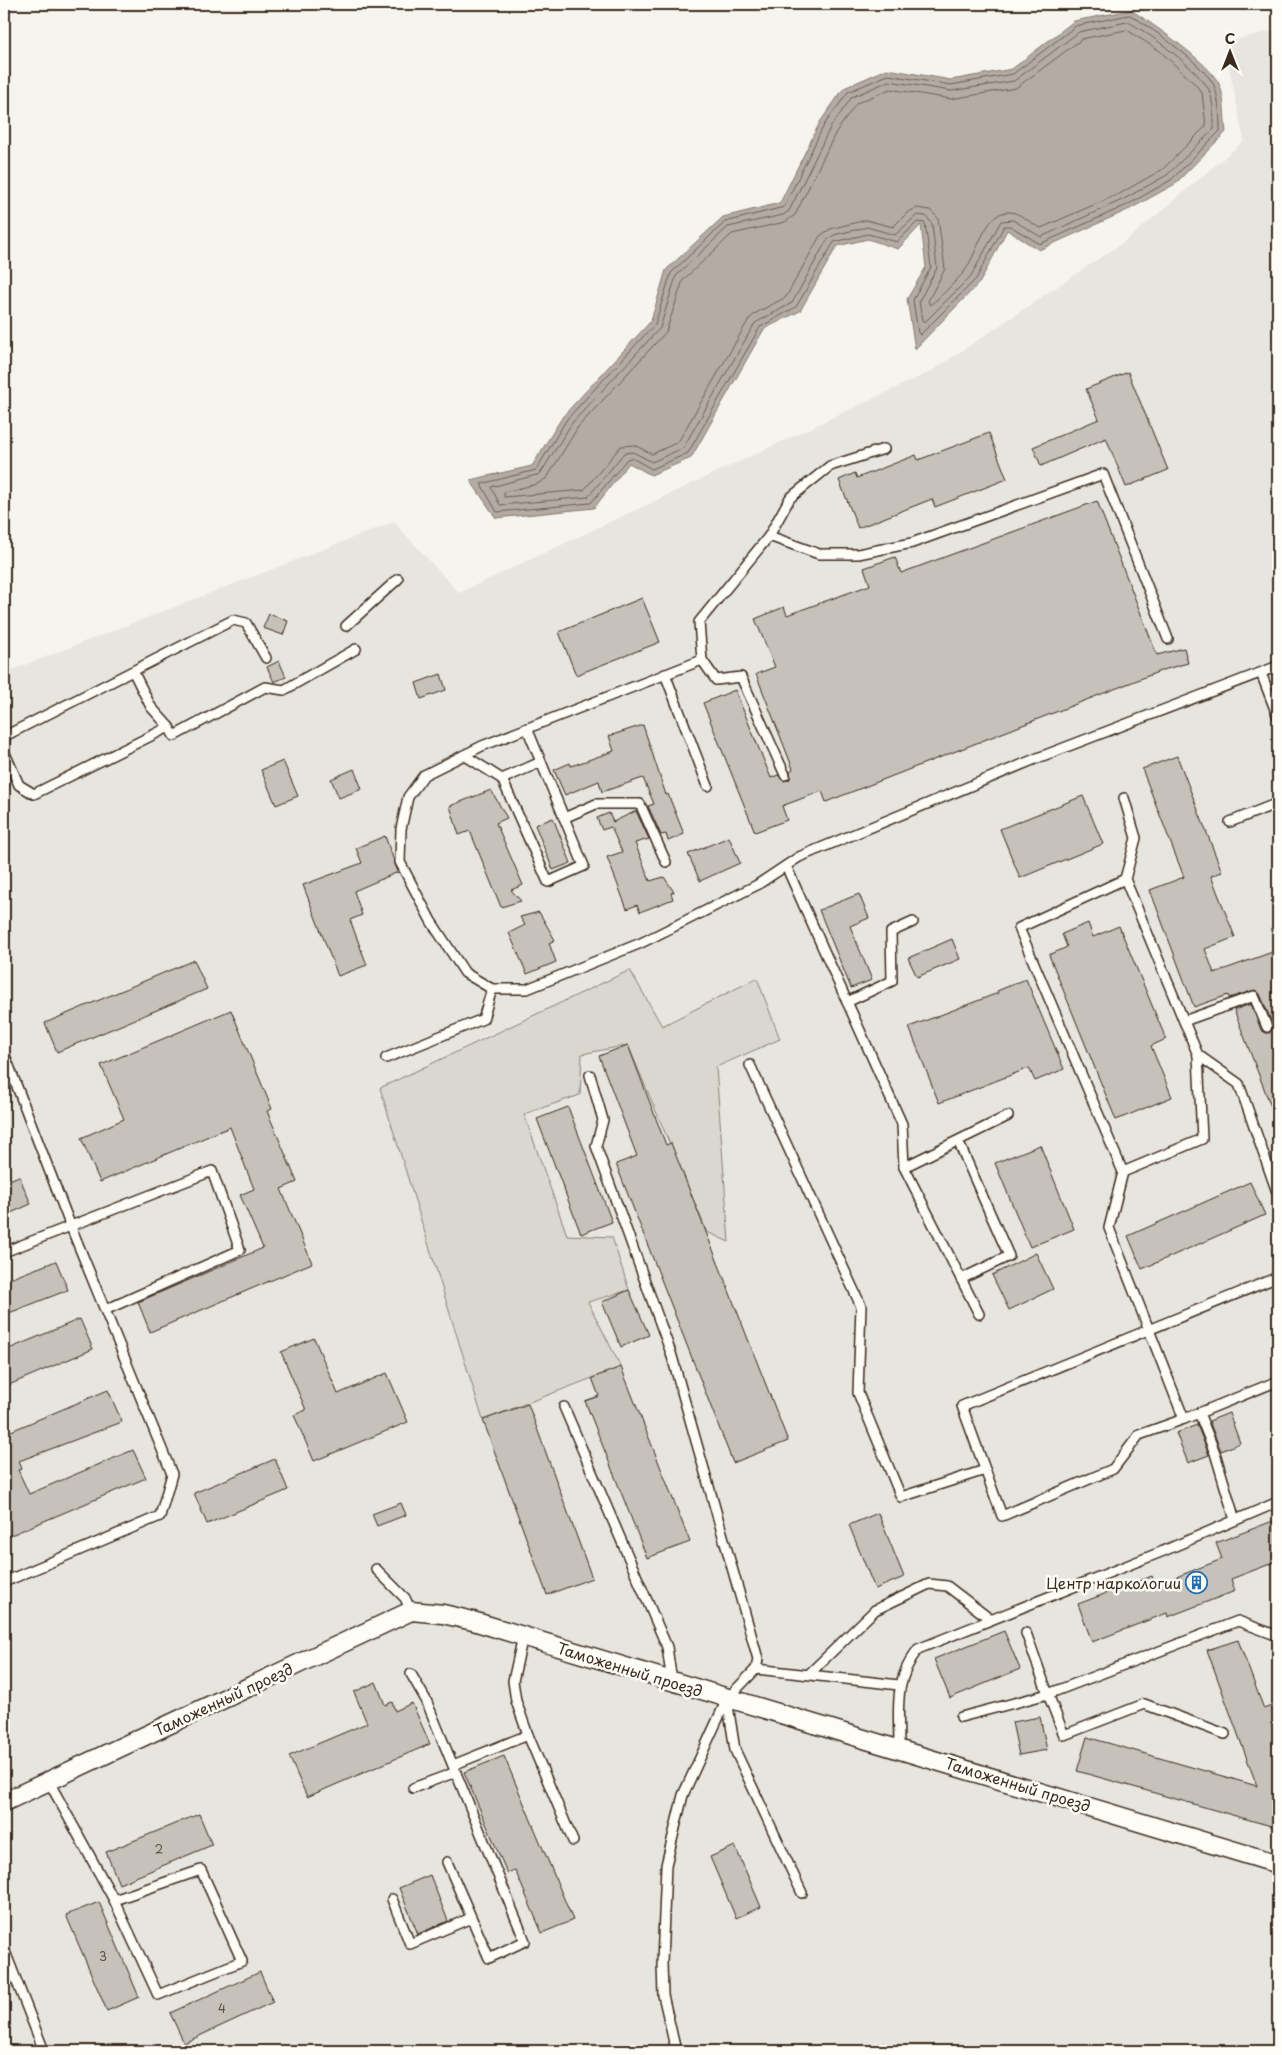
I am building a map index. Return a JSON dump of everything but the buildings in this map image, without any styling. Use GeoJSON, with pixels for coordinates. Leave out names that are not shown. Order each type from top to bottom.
{"type":"FeatureCollection","features":[{"type":"Feature","properties":{"kind":"street","name":"Таможенный проезд"},"geometry":{"type":"LineString","coordinates":[[4,1802],[411,1611],[443,1614],[522,1636],[727,1699],[899,1747],[1278,1864]]}},
{"type":"Feature","properties":{"kind":"lane"},"geometry":{"type":"LineString","coordinates":[[785,775],[741,677],[716,680],[702,660],[699,622],[768,536],[790,498],[830,466],[884,449]]}},
{"type":"Feature","properties":{"kind":"lane"},"geometry":{"type":"LineString","coordinates":[[768,536],[819,554],[858,554],[912,543],[1103,474],[1168,639]]}},
{"type":"Feature","properties":{"kind":"lane"},"geometry":{"type":"LineString","coordinates":[[346,626],[398,579]]}},
{"type":"Feature","properties":{"kind":"lane"},"geometry":{"type":"LineString","coordinates":[[169,727],[34,794],[19,785],[4,751],[6,736],[233,620],[246,623],[266,658]]}},
{"type":"Feature","properties":{"kind":"lane"},"geometry":{"type":"LineString","coordinates":[[133,671],[151,707],[169,727],[174,736],[265,687],[284,690],[356,649]]}},
{"type":"Feature","properties":{"kind":"lane"},"geometry":{"type":"LineString","coordinates":[[702,660],[526,728],[464,755],[424,776],[408,797],[401,829],[400,862],[431,921],[465,973],[492,990],[526,989],[641,943],[757,885],[799,857],[1040,757],[1278,666]]}},
{"type":"Feature","properties":{"kind":"lane"},"geometry":{"type":"LineString","coordinates":[[1261,673],[1278,717]]}},
{"type":"Feature","properties":{"kind":"lane"},"geometry":{"type":"LineString","coordinates":[[665,674],[708,786]]}},
{"type":"Feature","properties":{"kind":"lane"},"geometry":{"type":"LineString","coordinates":[[464,755],[502,778],[548,882],[584,866],[526,728]]}},
{"type":"Feature","properties":{"kind":"lane"},"geometry":{"type":"LineString","coordinates":[[502,778],[541,762]]}},
{"type":"Feature","properties":{"kind":"lane"},"geometry":{"type":"LineString","coordinates":[[1122,1172],[1202,1139],[1198,1055],[1125,879],[1136,838],[1124,798]]}},
{"type":"Feature","properties":{"kind":"lane"},"geometry":{"type":"LineString","coordinates":[[1230,822],[1278,803]]}},
{"type":"Feature","properties":{"kind":"lane"},"geometry":{"type":"LineString","coordinates":[[564,818],[596,804],[640,804],[666,862]]}},
{"type":"Feature","properties":{"kind":"lane"},"geometry":{"type":"LineString","coordinates":[[786,866],[902,1124],[904,1167],[979,1314]]}},
{"type":"Feature","properties":{"kind":"lane"},"geometry":{"type":"LineString","coordinates":[[1125,879],[1019,928],[1122,1172],[1109,1228],[1184,1419]]}},
{"type":"Feature","properties":{"kind":"lane"},"geometry":{"type":"LineString","coordinates":[[848,1002],[892,981],[891,932],[912,922]]}},
{"type":"Feature","properties":{"kind":"lane"},"geometry":{"type":"LineString","coordinates":[[386,1058],[483,1019],[492,990]]}},
{"type":"Feature","properties":{"kind":"lane"},"geometry":{"type":"LineString","coordinates":[[1184,1021],[1254,996],[1268,1027]]}},
{"type":"Feature","properties":{"kind":"lane"},"geometry":{"type":"LineString","coordinates":[[4,1053],[71,1227],[172,1474],[160,1516],[4,1582]]}},
{"type":"Feature","properties":{"kind":"lane"},"geometry":{"type":"LineString","coordinates":[[1198,1055],[1239,1084],[1278,1196]]}},
{"type":"Feature","properties":{"kind":"lane"},"geometry":{"type":"LineString","coordinates":[[750,1065],[861,1306],[858,1394],[901,1497],[986,1470]]}},
{"type":"Feature","properties":{"kind":"lane"},"geometry":{"type":"LineString","coordinates":[[590,1075],[603,1120],[596,1146],[671,1353],[758,1659],[756,1669],[727,1699],[683,1796],[666,1865],[662,1962],[663,1995],[676,2051]]}},
{"type":"Feature","properties":{"kind":"lane"},"geometry":{"type":"LineString","coordinates":[[904,1167],[1008,1116]]}},
{"type":"Feature","properties":{"kind":"lane"},"geometry":{"type":"LineString","coordinates":[[958,1141],[1009,1256],[961,1280]]}},
{"type":"Feature","properties":{"kind":"lane"},"geometry":{"type":"LineString","coordinates":[[4,1252],[212,1170],[240,1250],[105,1310]]}},
{"type":"Feature","properties":{"kind":"lane"},"geometry":{"type":"LineString","coordinates":[[1278,1277],[962,1406],[1002,1516],[1113,1469],[1138,1434],[1184,1419],[1278,1381]]}},
{"type":"Feature","properties":{"kind":"lane"},"geometry":{"type":"LineString","coordinates":[[564,1407],[667,1647],[672,1682]]}},
{"type":"Feature","properties":{"kind":"lane"},"geometry":{"type":"LineString","coordinates":[[1199,1413],[1215,1453],[1236,1520]]}},
{"type":"Feature","properties":{"kind":"lane"},"geometry":{"type":"LineString","coordinates":[[899,1747],[899,1684],[907,1663],[918,1649],[1278,1502]]}},
{"type":"Feature","properties":{"kind":"lane"},"geometry":{"type":"LineString","coordinates":[[376,1569],[405,1598],[411,1611]]}},
{"type":"Feature","properties":{"kind":"lane"},"geometry":{"type":"LineString","coordinates":[[809,1674],[875,1610],[929,1584],[947,1586],[990,1619]]}},
{"type":"Feature","properties":{"kind":"lane"},"geometry":{"type":"LineString","coordinates":[[961,1717],[1048,1694],[1238,1621],[1278,1636]]}},
{"type":"Feature","properties":{"kind":"lane"},"geometry":{"type":"LineString","coordinates":[[1026,1633],[1064,1735],[1144,1704],[1225,1734]]}},
{"type":"Feature","properties":{"kind":"lane"},"geometry":{"type":"LineString","coordinates":[[522,1636],[513,1681],[516,1701],[528,1735],[573,1841]]}},
{"type":"Feature","properties":{"kind":"lane"},"geometry":{"type":"LineString","coordinates":[[756,1669],[899,1684]]}},
{"type":"Feature","properties":{"kind":"lane"},"geometry":{"type":"LineString","coordinates":[[411,1674],[426,1700],[525,1941],[489,1958],[447,1862]]}},
{"type":"Feature","properties":{"kind":"lane"},"geometry":{"type":"LineString","coordinates":[[727,1699],[735,1750],[802,1893]]}},
{"type":"Feature","properties":{"kind":"lane"},"geometry":{"type":"LineString","coordinates":[[413,1788],[528,1735]]}},
{"type":"Feature","properties":{"kind":"lane"},"geometry":{"type":"LineString","coordinates":[[48,1780],[114,1900],[158,1995],[242,1961],[201,1870],[114,1900]]}},
{"type":"Feature","properties":{"kind":"lane"},"geometry":{"type":"LineString","coordinates":[[392,1899],[410,1944],[471,1918]]}},
{"type":"Feature","properties":{"kind":"lane"},"geometry":{"type":"LineString","coordinates":[[4,1949],[6,1966],[44,2051]]}},
{"type":"Feature","properties":{"kind":"shaded area"},"geometry":{"type":"Polygon","coordinates":[[[1278,29],[1278,2051],[4,2051],[4,673],[394,522],[459,593],[932,371],[1128,239],[1244,141],[1224,43],[1278,29]]]}},
{"type":"Feature","properties":{"kind":"shaded area"},"geometry":{"type":"Polygon","coordinates":[[[630,970],[662,1026],[757,978],[780,1039],[716,1067],[729,1242],[707,1232],[628,1045],[582,1054],[580,1095],[524,1114],[567,1235],[612,1237],[629,1290],[588,1302],[621,1367],[483,1420],[380,1088],[630,970]]]}},
{"type":"Feature","properties":{"kind":"water"},"geometry":{"type":"Polygon","coordinates":[[[1131,10],[1166,34],[1205,66],[1222,91],[1226,132],[1175,184],[1130,209],[1039,250],[1007,230],[980,282],[915,349],[907,299],[926,267],[921,225],[898,249],[868,239],[837,246],[800,311],[764,329],[691,458],[651,475],[629,463],[594,508],[496,518],[470,480],[532,466],[563,416],[651,321],[666,270],[723,217],[780,203],[820,122],[844,88],[887,69],[951,80],[1012,69],[1074,21],[1131,10]]]}},
{"type":"Feature","properties":{"kind":"place","name":"Центр наркологии"},"geometry":{"type":"Point","coordinates":[1197,1582]}}]}
